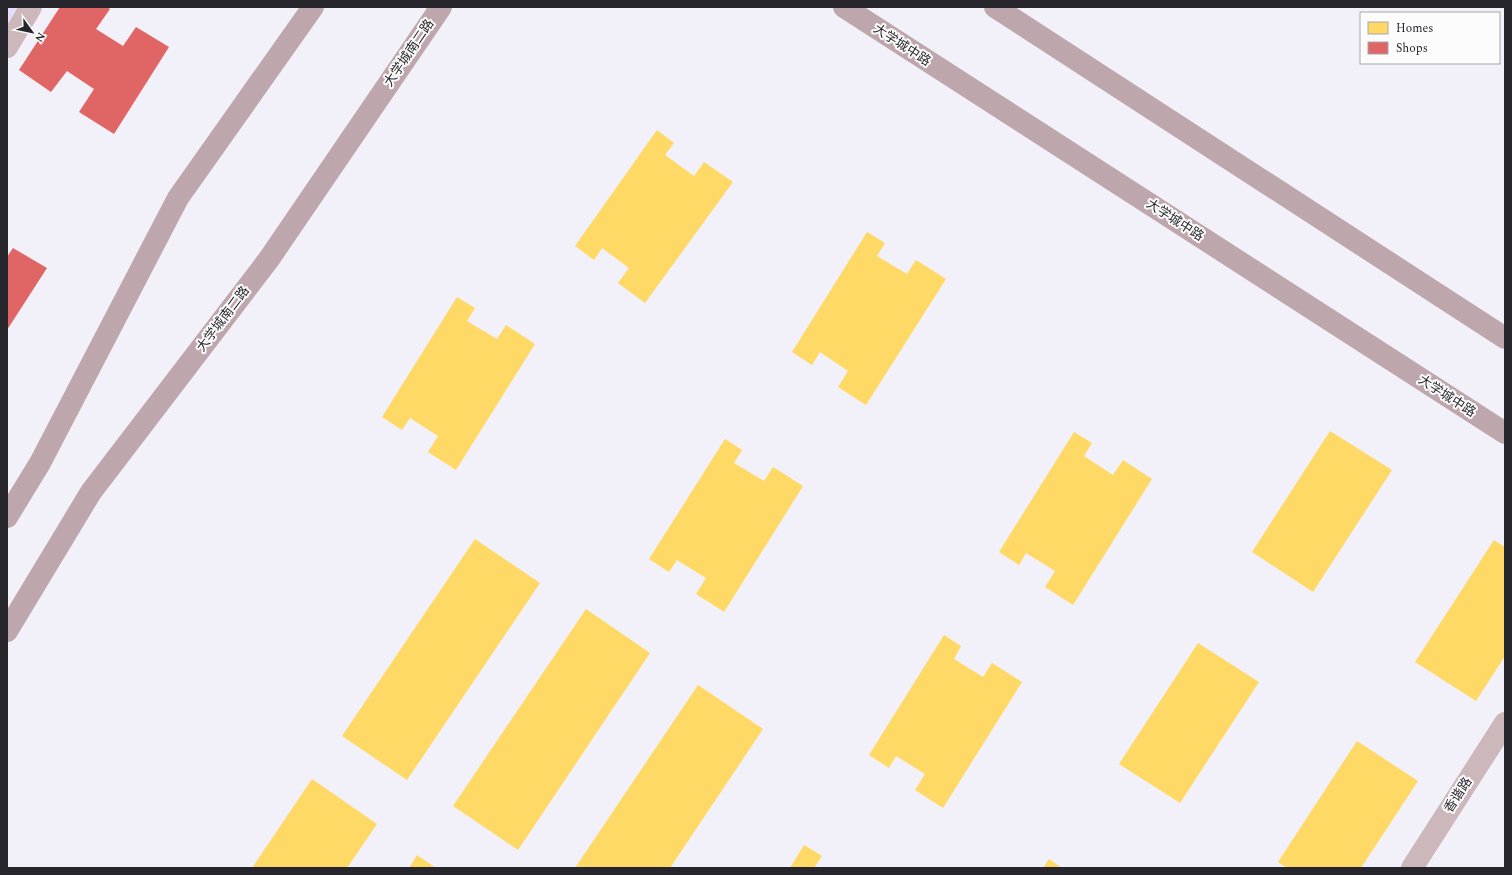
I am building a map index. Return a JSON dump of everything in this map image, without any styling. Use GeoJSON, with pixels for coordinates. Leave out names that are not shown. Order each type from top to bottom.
{"type":"FeatureCollection","features":[{"type":"Feature","properties":{"kind":"highway"},"geometry":{"type":"LineString","coordinates":[[7,517],[40,463],[178,198],[313,7]]}},
{"type":"Feature","properties":{"kind":"highway","name":"大学城南二路"},"geometry":{"type":"LineString","coordinates":[[7,631],[91,492],[269,259],[441,7]]}},
{"type":"Feature","properties":{"kind":"highway","name":"大学城中路"},"geometry":{"type":"LineString","coordinates":[[844,7],[1505,433]]}},
{"type":"Feature","properties":{"kind":"highway"},"geometry":{"type":"LineString","coordinates":[[995,7],[1505,338]]}},
{"type":"Feature","properties":{"kind":"street"},"geometry":{"type":"LineString","coordinates":[[7,47],[31,7]]}},
{"type":"Feature","properties":{"kind":"street","name":"香谐路"},"geometry":{"type":"LineString","coordinates":[[1412,868],[1505,723]]}},
{"type":"Feature","properties":{"kind":"shaded area"},"geometry":{"type":"Polygon","coordinates":[[[7,7],[22,7],[7,26],[7,7]]]}},
{"type":"Feature","properties":{"kind":"building: Homes"},"geometry":{"type":"Polygon","coordinates":[[[657,130],[674,143],[665,155],[694,176],[704,162],[733,182],[645,303],[618,283],[629,268],[602,248],[594,260],[575,246],[657,130]]]}},
{"type":"Feature","properties":{"kind":"building: Homes"},"geometry":{"type":"Polygon","coordinates":[[[867,232],[885,243],[877,256],[907,274],[916,260],[946,279],[866,405],[838,387],[848,371],[820,352],[812,365],[792,352],[867,232]]]}},
{"type":"Feature","properties":{"kind":"building: Homes"},"geometry":{"type":"Polygon","coordinates":[[[457,297],[475,308],[467,321],[497,339],[506,325],[535,344],[456,470],[428,452],[438,436],[410,418],[402,430],[382,417],[457,297]]]}},
{"type":"Feature","properties":{"kind":"building: Homes"},"geometry":{"type":"Polygon","coordinates":[[[1330,431],[1392,470],[1313,592],[1252,552],[1330,431]]]}},
{"type":"Feature","properties":{"kind":"building: Homes"},"geometry":{"type":"Polygon","coordinates":[[[1074,432],[1092,443],[1084,456],[1113,475],[1123,460],[1152,479],[1073,605],[1045,587],[1055,571],[1026,553],[1019,565],[999,552],[1074,432]]]}},
{"type":"Feature","properties":{"kind":"building: Homes"},"geometry":{"type":"Polygon","coordinates":[[[725,439],[742,450],[734,463],[764,481],[773,467],[803,486],[724,612],[696,594],[706,578],[677,560],[669,572],[649,559],[725,439]]]}},
{"type":"Feature","properties":{"kind":"building: Homes"},"geometry":{"type":"Polygon","coordinates":[[[475,539],[540,583],[407,780],[342,736],[475,539]]]}},
{"type":"Feature","properties":{"kind":"building: Homes"},"geometry":{"type":"Polygon","coordinates":[[[1494,540],[1505,547],[1505,656],[1476,701],[1415,662],[1494,540]]]}},
{"type":"Feature","properties":{"kind":"building: Homes"},"geometry":{"type":"Polygon","coordinates":[[[586,609],[650,653],[518,850],[453,806],[586,609]]]}},
{"type":"Feature","properties":{"kind":"building: Homes"},"geometry":{"type":"Polygon","coordinates":[[[944,635],[961,646],[954,659],[983,677],[992,663],[1022,682],[943,808],[915,790],[925,774],[896,756],[889,768],[869,755],[944,635]]]}},
{"type":"Feature","properties":{"kind":"building: Homes"},"geometry":{"type":"Polygon","coordinates":[[[1198,643],[1259,682],[1180,803],[1119,764],[1198,643]]]}},
{"type":"Feature","properties":{"kind":"building: Homes"},"geometry":{"type":"Polygon","coordinates":[[[698,685],[763,729],[670,868],[575,868],[698,685]]]}},
{"type":"Feature","properties":{"kind":"building: Homes"},"geometry":{"type":"Polygon","coordinates":[[[1357,741],[1418,781],[1361,868],[1287,868],[1278,862],[1357,741]]]}},
{"type":"Feature","properties":{"kind":"building: Homes"},"geometry":{"type":"Polygon","coordinates":[[[312,779],[377,824],[347,868],[252,868],[312,779]]]}},
{"type":"Feature","properties":{"kind":"building: Homes"},"geometry":{"type":"Polygon","coordinates":[[[804,845],[822,856],[814,868],[790,868],[804,845]]]}},
{"type":"Feature","properties":{"kind":"building: Homes"},"geometry":{"type":"Polygon","coordinates":[[[417,855],[436,868],[409,868],[417,855]]]}},
{"type":"Feature","properties":{"kind":"building: Homes"},"geometry":{"type":"Polygon","coordinates":[[[1049,859],[1062,868],[1043,868],[1049,859]]]}},
{"type":"Feature","properties":{"kind":"building: Shops"},"geometry":{"type":"Polygon","coordinates":[[[60,7],[107,7],[110,9],[96,29],[123,46],[136,27],[169,47],[114,134],[79,112],[94,89],[67,71],[51,92],[19,70],[60,7]]]}},
{"type":"Feature","properties":{"kind":"building: Shops"},"geometry":{"type":"Polygon","coordinates":[[[13,248],[47,268],[7,330],[7,257],[13,248]]]}}]}
